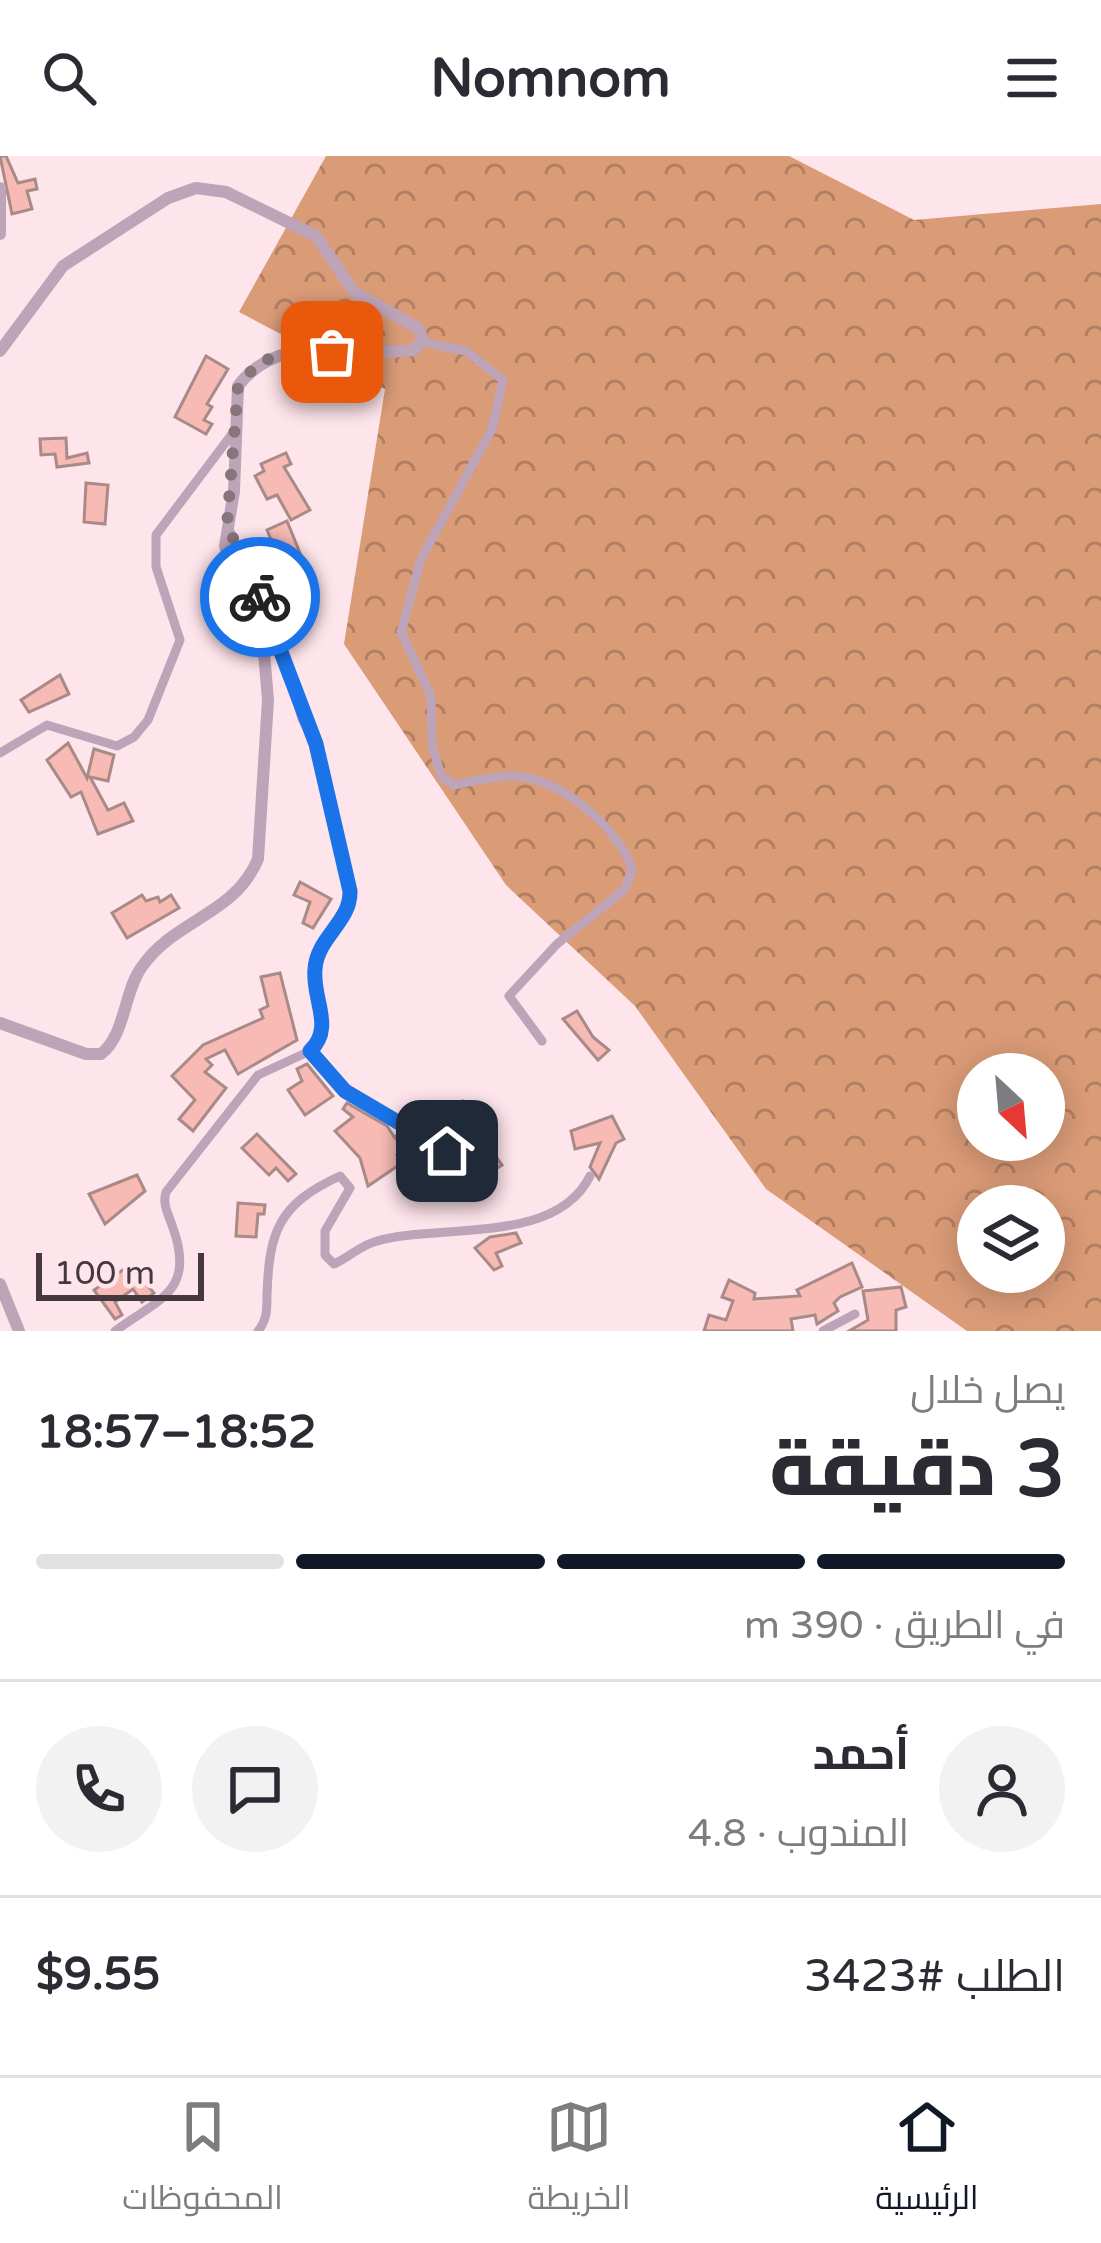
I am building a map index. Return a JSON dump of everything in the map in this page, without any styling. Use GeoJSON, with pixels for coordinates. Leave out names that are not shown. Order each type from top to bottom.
{"type":"FeatureCollection","features":[{"type":"Feature","properties":{"kind":"street"},"geometry":{"type":"LineString","coordinates":[[0,188],[0,234]]}},
{"type":"Feature","properties":{"kind":"street"},"geometry":{"type":"LineString","coordinates":[[0,351],[64,266],[168,197],[196,188],[226,192],[316,236],[354,292],[418,328],[422,342]]}},
{"type":"Feature","properties":{"kind":"street"},"geometry":{"type":"LineString","coordinates":[[0,1023],[86,1054],[101,1054],[112,1043],[139,969],[162,943],[222,910],[248,883],[258,860],[268,700],[264,652],[227,559],[238,386],[276,354],[293,349],[382,354],[414,350],[422,342]]}},
{"type":"Feature","properties":{"kind":"street"},"geometry":{"type":"LineString","coordinates":[[422,342],[466,351],[503,380],[492,429],[421,559],[401,632],[431,696],[435,761],[446,783],[454,785],[529,778],[554,788],[592,814],[632,870],[625,889],[557,944],[509,996],[542,1041]]}},
{"type":"Feature","properties":{"kind":"street"},"geometry":{"type":"LineString","coordinates":[[0,753],[47,725],[117,746],[134,737],[148,720],[180,640],[157,567],[156,535],[235,430]]}},
{"type":"Feature","properties":{"kind":"street"},"geometry":{"type":"LineString","coordinates":[[116,1331],[154,1308],[175,1284],[180,1249],[163,1200],[166,1192],[258,1075],[310,1051],[323,1036],[314,964],[351,906],[316,744],[302,719],[275,628],[227,525]]}},
{"type":"Feature","properties":{"kind":"street"},"geometry":{"type":"LineString","coordinates":[[310,1051],[345,1091],[447,1151]]}},
{"type":"Feature","properties":{"kind":"street"},"geometry":{"type":"LineString","coordinates":[[258,1331],[267,1311],[272,1234],[314,1188],[340,1176],[350,1181],[326,1231],[325,1255],[334,1264],[379,1240],[496,1231],[524,1223],[567,1200],[590,1176]]}},
{"type":"Feature","properties":{"kind":"street"},"geometry":{"type":"LineString","coordinates":[[0,1284],[19,1331]]}},
{"type":"Feature","properties":{"kind":"street"},"geometry":{"type":"LineString","coordinates":[[823,1331],[854,1314]]}},
{"type":"Feature","properties":{"kind":"green space"},"geometry":{"type":"Polygon","coordinates":[[[326,156],[789,156],[914,220],[1101,204],[1101,1331],[967,1331],[766,1189],[635,1006],[506,885],[344,644],[385,389],[239,312],[326,156]]]}},
{"type":"Feature","properties":{"kind":"building"},"geometry":{"type":"Polygon","coordinates":[[[0,156],[6,156],[18,183],[35,179],[37,189],[27,191],[32,209],[12,214],[0,156]]]}},
{"type":"Feature","properties":{"kind":"building"},"geometry":{"type":"Polygon","coordinates":[[[206,356],[228,369],[207,404],[212,407],[204,420],[212,424],[206,434],[175,417],[206,356]]]}},
{"type":"Feature","properties":{"kind":"building"},"geometry":{"type":"Polygon","coordinates":[[[66,438],[67,458],[87,453],[89,463],[57,467],[55,454],[41,455],[40,439],[66,438]]]}},
{"type":"Feature","properties":{"kind":"building"},"geometry":{"type":"Polygon","coordinates":[[[286,453],[291,464],[284,467],[310,510],[291,520],[277,495],[267,499],[255,476],[264,471],[261,464],[286,453]]]}},
{"type":"Feature","properties":{"kind":"building"},"geometry":{"type":"Polygon","coordinates":[[[86,483],[108,485],[105,524],[84,522],[86,483]]]}},
{"type":"Feature","properties":{"kind":"building"},"geometry":{"type":"Polygon","coordinates":[[[287,521],[300,553],[303,581],[293,583],[287,558],[280,561],[267,530],[287,521]]]}},
{"type":"Feature","properties":{"kind":"building"},"geometry":{"type":"Polygon","coordinates":[[[60,675],[69,694],[29,712],[21,700],[60,675]]]}},
{"type":"Feature","properties":{"kind":"building"},"geometry":{"type":"Polygon","coordinates":[[[68,743],[87,778],[94,749],[114,755],[108,781],[90,777],[108,810],[124,803],[133,821],[98,834],[81,792],[71,797],[47,760],[68,743]]]}},
{"type":"Feature","properties":{"kind":"building"},"geometry":{"type":"Polygon","coordinates":[[[300,882],[331,899],[313,928],[303,923],[310,902],[294,895],[300,882]]]}},
{"type":"Feature","properties":{"kind":"building"},"geometry":{"type":"Polygon","coordinates":[[[142,895],[146,901],[158,897],[160,902],[171,895],[179,908],[127,938],[112,913],[142,895]]]}},
{"type":"Feature","properties":{"kind":"building"},"geometry":{"type":"Polygon","coordinates":[[[280,973],[297,1040],[238,1074],[225,1050],[206,1059],[212,1065],[205,1072],[226,1088],[193,1131],[179,1119],[195,1100],[172,1076],[203,1045],[263,1018],[260,1010],[268,1006],[261,977],[280,973]]]}},
{"type":"Feature","properties":{"kind":"building"},"geometry":{"type":"Polygon","coordinates":[[[577,1011],[593,1037],[609,1050],[598,1060],[563,1019],[577,1011]]]}},
{"type":"Feature","properties":{"kind":"building"},"geometry":{"type":"Polygon","coordinates":[[[307,1064],[333,1096],[305,1115],[288,1090],[302,1081],[297,1069],[307,1064]]]}},
{"type":"Feature","properties":{"kind":"building"},"geometry":{"type":"Polygon","coordinates":[[[463,1101],[470,1115],[438,1124],[440,1133],[428,1129],[423,1107],[437,1109],[463,1101]]]}},
{"type":"Feature","properties":{"kind":"building"},"geometry":{"type":"Polygon","coordinates":[[[347,1103],[387,1126],[395,1138],[398,1133],[407,1149],[397,1155],[402,1163],[368,1186],[360,1158],[335,1131],[353,1117],[343,1109],[347,1103]]]}},
{"type":"Feature","properties":{"kind":"building"},"geometry":{"type":"Polygon","coordinates":[[[612,1116],[624,1139],[616,1143],[599,1179],[590,1167],[600,1143],[575,1149],[571,1131],[612,1116]]]}},
{"type":"Feature","properties":{"kind":"building"},"geometry":{"type":"Polygon","coordinates":[[[480,1118],[482,1127],[490,1126],[494,1154],[502,1165],[462,1190],[442,1158],[454,1156],[456,1142],[470,1137],[467,1121],[480,1118]]]}},
{"type":"Feature","properties":{"kind":"building"},"geometry":{"type":"Polygon","coordinates":[[[257,1134],[296,1174],[288,1181],[276,1168],[269,1175],[242,1148],[257,1134]]]}},
{"type":"Feature","properties":{"kind":"building"},"geometry":{"type":"Polygon","coordinates":[[[137,1175],[145,1191],[105,1224],[89,1194],[137,1175]]]}},
{"type":"Feature","properties":{"kind":"building"},"geometry":{"type":"Polygon","coordinates":[[[238,1203],[265,1205],[264,1214],[258,1214],[256,1237],[236,1236],[238,1203]]]}},
{"type":"Feature","properties":{"kind":"building"},"geometry":{"type":"Polygon","coordinates":[[[516,1233],[521,1243],[496,1253],[502,1266],[494,1270],[475,1248],[490,1237],[516,1233]]]}},
{"type":"Feature","properties":{"kind":"building"},"geometry":{"type":"Polygon","coordinates":[[[852,1263],[862,1287],[840,1297],[834,1303],[838,1311],[817,1324],[815,1315],[791,1319],[793,1331],[704,1331],[709,1315],[726,1320],[733,1301],[722,1297],[729,1280],[755,1293],[754,1299],[800,1296],[797,1290],[852,1263]]]}},
{"type":"Feature","properties":{"kind":"building"},"geometry":{"type":"Polygon","coordinates":[[[130,1265],[154,1293],[142,1302],[133,1289],[115,1302],[122,1315],[115,1319],[94,1290],[130,1265]]]}},
{"type":"Feature","properties":{"kind":"building"},"geometry":{"type":"Polygon","coordinates":[[[901,1287],[906,1307],[896,1310],[896,1331],[849,1331],[868,1320],[863,1291],[901,1287]]]}},
{"type":"Feature","properties":{"kind":"way so far"},"geometry":{"type":"LineString","coordinates":[[260,597],[227,525],[238,386],[276,354],[293,349],[332,352]]}},
{"type":"Feature","properties":{"kind":"route"},"geometry":{"type":"LineString","coordinates":[[260,597],[275,628],[302,719],[316,744],[350,891],[351,906],[314,964],[315,998],[324,1025],[323,1036],[310,1051],[345,1091],[447,1151]]}}]}
